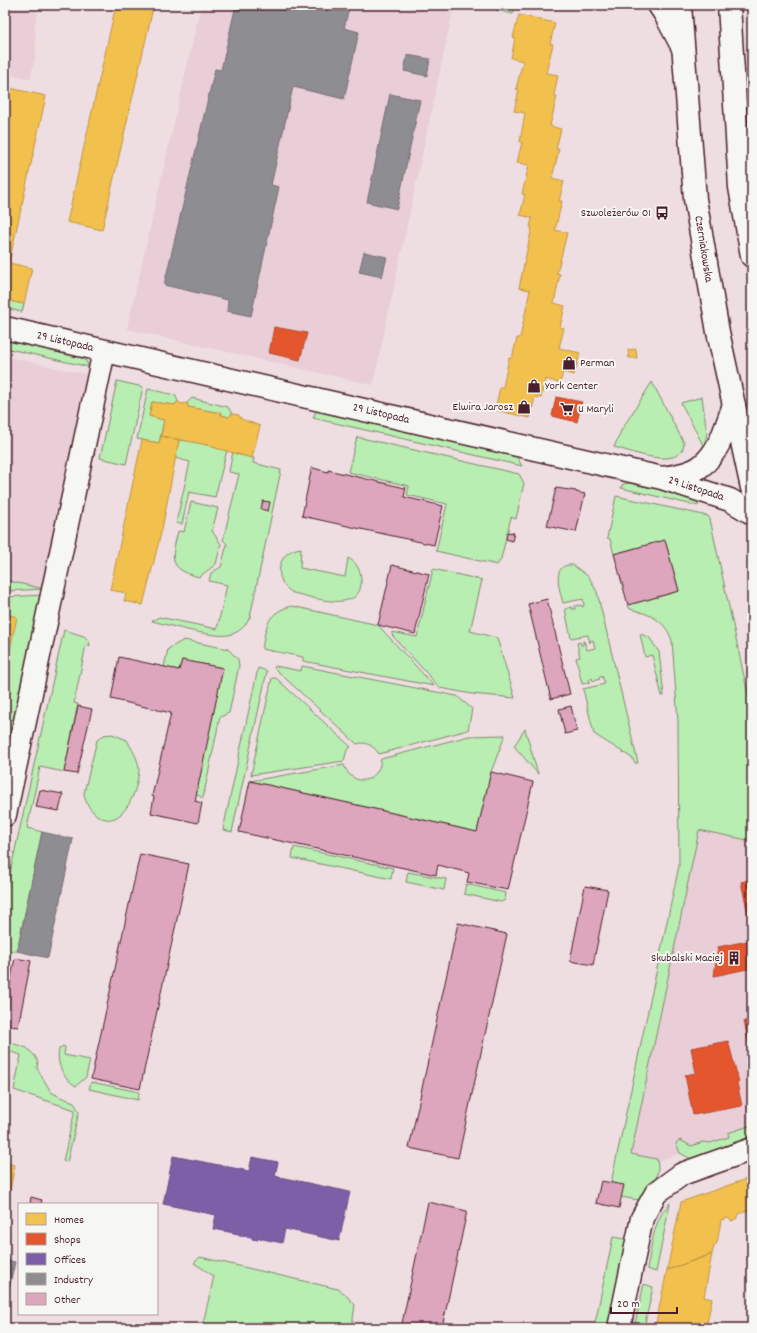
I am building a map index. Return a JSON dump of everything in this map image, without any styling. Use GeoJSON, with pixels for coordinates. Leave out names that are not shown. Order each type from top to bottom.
{"type":"FeatureCollection","features":[{"type":"Feature","properties":{"kind":"street"},"geometry":{"type":"LineString","coordinates":[[659,5],[666,14],[683,48]]}},
{"type":"Feature","properties":{"kind":"street","name":"Czerniakowska"},"geometry":{"type":"LineString","coordinates":[[680,5],[695,199],[706,272],[752,488]]}},
{"type":"Feature","properties":{"kind":"street"},"geometry":{"type":"LineString","coordinates":[[727,10],[740,187],[752,256]]}},
{"type":"Feature","properties":{"kind":"street","name":"29 Listopada"},"geometry":{"type":"LineString","coordinates":[[5,328],[662,478],[730,500],[752,513]]}},
{"type":"Feature","properties":{"kind":"street"},"geometry":{"type":"LineString","coordinates":[[5,815],[104,351]]}},
{"type":"Feature","properties":{"kind":"street"},"geometry":{"type":"LineString","coordinates":[[662,478],[682,474],[701,466],[710,457],[722,438],[734,405]]}},
{"type":"Feature","properties":{"kind":"street"},"geometry":{"type":"LineString","coordinates":[[619,1328],[642,1218],[656,1193],[682,1174],[752,1149]]}},
{"type":"Feature","properties":{"kind":"shaded area"},"geometry":{"type":"Polygon","coordinates":[[[5,5],[39,5],[35,24],[36,54],[30,79],[5,73],[5,5]]]}},
{"type":"Feature","properties":{"kind":"shaded area"},"geometry":{"type":"Polygon","coordinates":[[[201,5],[454,5],[373,385],[127,329],[201,5]]]}},
{"type":"Feature","properties":{"kind":"shaded area"},"geometry":{"type":"Polygon","coordinates":[[[5,356],[89,375],[44,589],[5,580],[5,356]]]}},
{"type":"Feature","properties":{"kind":"shaded area"},"geometry":{"type":"Polygon","coordinates":[[[699,830],[752,841],[752,1128],[627,1172],[699,830]]]}},
{"type":"Feature","properties":{"kind":"green space"},"geometry":{"type":"Polygon","coordinates":[[[497,5],[515,5],[513,14],[496,10],[497,5]]]}},
{"type":"Feature","properties":{"kind":"green space"},"geometry":{"type":"Polygon","coordinates":[[[5,300],[24,304],[22,312],[5,308],[5,300]]]}},
{"type":"Feature","properties":{"kind":"green space"},"geometry":{"type":"Polygon","coordinates":[[[5,340],[82,358],[86,361],[89,367],[5,348],[5,340]]]}},
{"type":"Feature","properties":{"kind":"green space"},"geometry":{"type":"Polygon","coordinates":[[[117,381],[143,387],[126,464],[100,458],[117,381]]]}},
{"type":"Feature","properties":{"kind":"green space"},"geometry":{"type":"Polygon","coordinates":[[[652,382],[684,443],[681,452],[674,456],[665,458],[654,457],[614,447],[622,429],[652,382]]]}},
{"type":"Feature","properties":{"kind":"green space"},"geometry":{"type":"Polygon","coordinates":[[[148,389],[175,395],[178,401],[175,405],[152,402],[149,416],[164,420],[159,443],[137,439],[148,389]]]}},
{"type":"Feature","properties":{"kind":"green space"},"geometry":{"type":"Polygon","coordinates":[[[702,397],[707,434],[704,447],[681,403],[702,397]]]}},
{"type":"Feature","properties":{"kind":"green space"},"geometry":{"type":"Polygon","coordinates":[[[192,398],[228,407],[232,414],[229,417],[221,415],[221,413],[188,407],[187,403],[192,398]]]}},
{"type":"Feature","properties":{"kind":"green space"},"geometry":{"type":"Polygon","coordinates":[[[316,411],[517,457],[522,466],[313,418],[316,411]]]}},
{"type":"Feature","properties":{"kind":"green space"},"geometry":{"type":"Polygon","coordinates":[[[357,437],[519,474],[524,483],[516,519],[511,517],[501,559],[497,565],[436,551],[447,504],[407,495],[409,486],[348,472],[357,437]]]}},
{"type":"Feature","properties":{"kind":"green space"},"geometry":{"type":"Polygon","coordinates":[[[179,440],[188,440],[227,450],[215,497],[189,492],[182,524],[176,523],[190,462],[175,458],[179,440]]]}},
{"type":"Feature","properties":{"kind":"green space"},"geometry":{"type":"Polygon","coordinates":[[[233,451],[236,452],[236,454],[254,458],[253,463],[281,470],[250,617],[241,629],[235,633],[226,635],[205,634],[152,621],[159,617],[217,629],[227,585],[209,581],[211,573],[221,567],[227,544],[223,540],[239,474],[229,472],[233,451]]]}},
{"type":"Feature","properties":{"kind":"green space"},"geometry":{"type":"Polygon","coordinates":[[[629,483],[700,498],[698,506],[621,488],[623,484],[629,483]]]}},
{"type":"Feature","properties":{"kind":"green space"},"geometry":{"type":"Polygon","coordinates":[[[616,496],[708,516],[710,519],[752,713],[752,841],[699,830],[631,1154],[657,1159],[658,1172],[654,1182],[639,1200],[621,1197],[611,1183],[679,866],[678,721],[672,641],[669,634],[666,628],[656,619],[644,613],[630,609],[628,605],[679,591],[665,540],[614,554],[610,539],[607,538],[616,496]]]}},
{"type":"Feature","properties":{"kind":"green space"},"geometry":{"type":"Polygon","coordinates":[[[191,502],[218,508],[212,531],[221,544],[216,564],[199,577],[189,574],[177,566],[174,562],[173,556],[178,531],[184,532],[191,502]]]}},
{"type":"Feature","properties":{"kind":"green space"},"geometry":{"type":"Polygon","coordinates":[[[301,548],[300,568],[345,577],[348,558],[359,569],[361,578],[360,590],[354,597],[346,600],[335,601],[312,598],[293,593],[286,588],[282,581],[280,567],[282,560],[286,555],[293,550],[301,548]]]}},
{"type":"Feature","properties":{"kind":"green space"},"geometry":{"type":"Polygon","coordinates":[[[573,565],[589,577],[597,592],[638,763],[635,763],[632,758],[594,734],[583,689],[605,684],[602,676],[599,677],[600,679],[593,681],[592,678],[589,680],[590,682],[582,684],[576,658],[580,657],[577,643],[580,642],[581,645],[583,645],[584,641],[587,650],[595,648],[593,640],[590,641],[590,643],[588,635],[571,638],[565,609],[571,607],[572,609],[575,609],[574,606],[584,606],[583,599],[563,603],[558,579],[561,568],[573,565]]]}},
{"type":"Feature","properties":{"kind":"green space"},"geometry":{"type":"Polygon","coordinates":[[[433,569],[482,580],[470,631],[497,638],[515,698],[472,694],[440,688],[392,635],[392,632],[417,637],[433,569]]]}},
{"type":"Feature","properties":{"kind":"green space"},"geometry":{"type":"Polygon","coordinates":[[[5,580],[44,589],[5,591],[5,580]]]}},
{"type":"Feature","properties":{"kind":"green space"},"geometry":{"type":"Polygon","coordinates":[[[43,595],[5,767],[5,597],[43,595]]]}},
{"type":"Feature","properties":{"kind":"green space"},"geometry":{"type":"Polygon","coordinates":[[[292,606],[378,625],[434,686],[303,661],[303,657],[262,649],[269,621],[277,612],[292,606]]]}},
{"type":"Feature","properties":{"kind":"green space"},"geometry":{"type":"Polygon","coordinates":[[[64,630],[84,636],[89,641],[90,646],[86,645],[74,703],[78,704],[64,772],[40,767],[27,828],[42,832],[17,951],[11,951],[5,977],[5,895],[64,630]]]}},
{"type":"Feature","properties":{"kind":"green space"},"geometry":{"type":"Polygon","coordinates":[[[640,634],[649,637],[659,652],[664,696],[662,696],[652,655],[645,657],[640,634]]]}},
{"type":"Feature","properties":{"kind":"green space"},"geometry":{"type":"Polygon","coordinates":[[[184,640],[228,649],[238,659],[239,666],[229,713],[220,717],[203,798],[196,794],[223,668],[182,660],[179,670],[164,667],[168,649],[184,640]]]}},
{"type":"Feature","properties":{"kind":"green space"},"geometry":{"type":"Polygon","coordinates":[[[275,666],[301,671],[302,666],[457,696],[472,709],[468,730],[379,754],[370,745],[364,743],[357,744],[274,668],[275,666]]]}},
{"type":"Feature","properties":{"kind":"green space"},"geometry":{"type":"Polygon","coordinates":[[[258,668],[267,671],[232,832],[223,830],[258,668]]]}},
{"type":"Feature","properties":{"kind":"green space"},"geometry":{"type":"Polygon","coordinates":[[[272,678],[276,678],[351,747],[347,750],[344,761],[251,775],[272,678]]]}},
{"type":"Feature","properties":{"kind":"green space"},"geometry":{"type":"Polygon","coordinates":[[[525,729],[538,774],[514,746],[525,729]]]}},
{"type":"Feature","properties":{"kind":"green space"},"geometry":{"type":"Polygon","coordinates":[[[112,734],[127,740],[139,765],[139,769],[136,787],[125,810],[115,818],[109,819],[103,818],[92,811],[85,799],[84,793],[97,740],[104,735],[112,734]]]}},
{"type":"Feature","properties":{"kind":"green space"},"geometry":{"type":"Polygon","coordinates":[[[505,735],[491,772],[477,832],[250,781],[344,765],[353,777],[359,780],[365,780],[376,774],[381,759],[469,736],[505,735]]]}},
{"type":"Feature","properties":{"kind":"green space"},"geometry":{"type":"Polygon","coordinates":[[[294,847],[393,868],[391,879],[292,858],[294,847]]]}},
{"type":"Feature","properties":{"kind":"green space"},"geometry":{"type":"Polygon","coordinates":[[[408,872],[446,879],[444,890],[406,882],[408,872]]]}},
{"type":"Feature","properties":{"kind":"green space"},"geometry":{"type":"Polygon","coordinates":[[[466,884],[506,893],[505,900],[501,902],[464,894],[466,884]]]}},
{"type":"Feature","properties":{"kind":"green space"},"geometry":{"type":"Polygon","coordinates":[[[5,1041],[27,1048],[35,1056],[38,1062],[37,1068],[51,1092],[74,1102],[79,1112],[67,1162],[63,1161],[75,1110],[14,1090],[21,1055],[5,1050],[5,1041]]]}},
{"type":"Feature","properties":{"kind":"green space"},"geometry":{"type":"Polygon","coordinates":[[[63,1046],[65,1047],[64,1055],[90,1060],[86,1077],[76,1086],[67,1079],[60,1065],[58,1055],[59,1049],[63,1046]]]}},
{"type":"Feature","properties":{"kind":"green space"},"geometry":{"type":"Polygon","coordinates":[[[91,1082],[139,1092],[138,1100],[89,1089],[91,1082]]]}},
{"type":"Feature","properties":{"kind":"green space"},"geometry":{"type":"Polygon","coordinates":[[[752,1125],[752,1141],[693,1160],[680,1153],[676,1143],[680,1140],[691,1146],[703,1142],[710,1143],[729,1137],[728,1133],[752,1125]]]}},
{"type":"Feature","properties":{"kind":"green space"},"geometry":{"type":"Polygon","coordinates":[[[670,1203],[656,1272],[647,1269],[652,1242],[660,1217],[670,1203]]]}},
{"type":"Feature","properties":{"kind":"green space"},"geometry":{"type":"Polygon","coordinates":[[[613,1237],[625,1239],[628,1243],[610,1328],[594,1328],[613,1237]]]}},
{"type":"Feature","properties":{"kind":"green space"},"geometry":{"type":"Polygon","coordinates":[[[200,1257],[338,1289],[355,1305],[352,1326],[350,1328],[202,1328],[214,1276],[194,1263],[200,1257]]]}},
{"type":"Feature","properties":{"kind":"green space"},"geometry":{"type":"Polygon","coordinates":[[[644,1284],[653,1287],[644,1328],[634,1328],[644,1284]]]}},
{"type":"Feature","properties":{"kind":"building: Homes"},"geometry":{"type":"Polygon","coordinates":[[[116,5],[139,5],[153,8],[102,230],[67,222],[116,5]]]}},
{"type":"Feature","properties":{"kind":"building: Homes"},"geometry":{"type":"Polygon","coordinates":[[[519,15],[555,23],[550,44],[553,44],[546,73],[558,75],[554,95],[557,96],[550,126],[561,129],[556,149],[559,149],[552,178],[564,181],[559,201],[562,201],[555,230],[567,233],[557,273],[560,274],[554,303],[565,306],[560,327],[564,328],[559,348],[580,353],[574,375],[563,372],[560,383],[545,379],[541,398],[535,397],[530,418],[495,410],[500,387],[503,387],[509,358],[512,358],[517,338],[520,338],[530,290],[519,288],[532,227],[530,227],[532,218],[520,215],[525,195],[522,194],[529,165],[517,163],[522,142],[520,142],[525,113],[514,111],[519,90],[516,89],[523,61],[511,58],[515,38],[513,37],[519,15]]]}},
{"type":"Feature","properties":{"kind":"building: Homes"},"geometry":{"type":"Polygon","coordinates":[[[5,87],[46,96],[9,263],[32,268],[24,304],[5,300],[5,87]]]}},
{"type":"Feature","properties":{"kind":"building: Homes"},"geometry":{"type":"Polygon","coordinates":[[[636,349],[637,358],[629,358],[628,350],[636,349]]]}},
{"type":"Feature","properties":{"kind":"building: Homes"},"geometry":{"type":"Polygon","coordinates":[[[178,401],[181,404],[187,403],[188,407],[221,413],[221,415],[229,417],[232,414],[239,415],[241,419],[260,426],[252,458],[212,447],[213,446],[161,436],[164,420],[149,416],[152,402],[175,405],[178,401]]]}},
{"type":"Feature","properties":{"kind":"building: Homes"},"geometry":{"type":"Polygon","coordinates":[[[161,436],[179,440],[162,529],[143,605],[124,601],[126,593],[110,590],[142,440],[159,443],[161,436]]]}},
{"type":"Feature","properties":{"kind":"building: Homes"},"geometry":{"type":"Polygon","coordinates":[[[5,614],[17,617],[5,672],[5,614]]]}},
{"type":"Feature","properties":{"kind":"building: Homes"},"geometry":{"type":"Polygon","coordinates":[[[5,1163],[15,1165],[5,1214],[5,1163]]]}},
{"type":"Feature","properties":{"kind":"building: Homes"},"geometry":{"type":"Polygon","coordinates":[[[752,1177],[752,1209],[739,1214],[737,1218],[732,1221],[728,1218],[721,1220],[717,1243],[714,1246],[712,1254],[667,1270],[681,1202],[752,1177]]]}},
{"type":"Feature","properties":{"kind":"building: Homes"},"geometry":{"type":"Polygon","coordinates":[[[712,1254],[704,1297],[712,1299],[706,1328],[655,1328],[667,1270],[712,1254]]]}},
{"type":"Feature","properties":{"kind":"building: Shops"},"geometry":{"type":"Polygon","coordinates":[[[274,327],[307,333],[300,360],[269,353],[274,327]]]}},
{"type":"Feature","properties":{"kind":"building: Shops","name":"U Maryli"},"geometry":{"type":"Polygon","coordinates":[[[556,397],[582,402],[577,422],[552,416],[556,397]]]}},
{"type":"Feature","properties":{"kind":"building: Shops","name":"Skubalski Maciej"},"geometry":{"type":"Polygon","coordinates":[[[752,879],[752,932],[741,882],[752,879]]]}},
{"type":"Feature","properties":{"kind":"building: Shops","name":"Skubalski Maciej"},"geometry":{"type":"Polygon","coordinates":[[[752,940],[752,968],[714,976],[718,947],[752,940]]]}},
{"type":"Feature","properties":{"kind":"building: Shops"},"geometry":{"type":"Polygon","coordinates":[[[752,1020],[752,1060],[744,1021],[752,1020]]]}},
{"type":"Feature","properties":{"kind":"building: Shops"},"geometry":{"type":"Polygon","coordinates":[[[728,1041],[739,1082],[737,1083],[742,1106],[693,1115],[685,1075],[696,1073],[691,1048],[728,1041]]]}},
{"type":"Feature","properties":{"kind":"building: Offices"},"geometry":{"type":"Polygon","coordinates":[[[173,1156],[249,1171],[252,1157],[278,1162],[275,1176],[350,1192],[339,1241],[285,1229],[282,1243],[258,1238],[258,1240],[252,1239],[252,1237],[239,1236],[239,1234],[213,1229],[216,1215],[163,1204],[173,1156]]]}},
{"type":"Feature","properties":{"kind":"building: Industry"},"geometry":{"type":"Polygon","coordinates":[[[236,5],[336,5],[349,8],[344,28],[359,32],[344,99],[293,87],[271,185],[279,187],[251,316],[227,311],[228,300],[164,285],[215,69],[221,70],[236,5]]]}},
{"type":"Feature","properties":{"kind":"building: Industry"},"geometry":{"type":"Polygon","coordinates":[[[407,55],[430,59],[427,76],[404,71],[407,55]]]}},
{"type":"Feature","properties":{"kind":"building: Industry"},"geometry":{"type":"Polygon","coordinates":[[[390,94],[420,100],[397,209],[367,202],[390,94]]]}},
{"type":"Feature","properties":{"kind":"building: Industry"},"geometry":{"type":"Polygon","coordinates":[[[364,252],[387,257],[382,277],[359,272],[364,252]]]}},
{"type":"Feature","properties":{"kind":"building: Industry"},"geometry":{"type":"Polygon","coordinates":[[[42,832],[73,839],[48,958],[17,951],[42,832]]]}},
{"type":"Feature","properties":{"kind":"building: Industry"},"geometry":{"type":"Polygon","coordinates":[[[5,1260],[15,1262],[5,1307],[5,1260]]]}},
{"type":"Feature","properties":{"kind":"building: Other"},"geometry":{"type":"Polygon","coordinates":[[[312,466],[313,468],[328,472],[328,470],[406,487],[404,497],[443,506],[434,545],[302,516],[312,466]]]}},
{"type":"Feature","properties":{"kind":"building: Other"},"geometry":{"type":"Polygon","coordinates":[[[556,488],[585,494],[576,532],[547,526],[556,488]]]}},
{"type":"Feature","properties":{"kind":"building: Other"},"geometry":{"type":"Polygon","coordinates":[[[263,501],[270,502],[268,511],[261,509],[263,501]]]}},
{"type":"Feature","properties":{"kind":"building: Other"},"geometry":{"type":"Polygon","coordinates":[[[507,532],[514,533],[512,541],[506,539],[507,532]]]}},
{"type":"Feature","properties":{"kind":"building: Other"},"geometry":{"type":"Polygon","coordinates":[[[665,540],[679,591],[628,605],[614,554],[665,540]]]}},
{"type":"Feature","properties":{"kind":"building: Other"},"geometry":{"type":"Polygon","coordinates":[[[392,565],[429,574],[415,634],[378,625],[392,565]]]}},
{"type":"Feature","properties":{"kind":"building: Other"},"geometry":{"type":"Polygon","coordinates":[[[547,599],[570,694],[551,699],[528,604],[547,599]]]}},
{"type":"Feature","properties":{"kind":"building: Other"},"geometry":{"type":"Polygon","coordinates":[[[119,657],[179,670],[182,660],[223,668],[195,801],[202,803],[198,823],[151,813],[154,797],[152,796],[171,713],[111,699],[119,657]]]}},
{"type":"Feature","properties":{"kind":"building: Other"},"geometry":{"type":"Polygon","coordinates":[[[78,706],[92,709],[77,774],[64,772],[78,706]]]}},
{"type":"Feature","properties":{"kind":"building: Other"},"geometry":{"type":"Polygon","coordinates":[[[571,706],[577,731],[565,734],[559,709],[571,706]]]}},
{"type":"Feature","properties":{"kind":"building: Other"},"geometry":{"type":"Polygon","coordinates":[[[491,772],[533,782],[508,890],[467,882],[469,873],[438,865],[436,875],[239,832],[250,781],[477,832],[491,772]]]}},
{"type":"Feature","properties":{"kind":"building: Other"},"geometry":{"type":"Polygon","coordinates":[[[40,790],[63,794],[59,811],[36,807],[40,790]]]}},
{"type":"Feature","properties":{"kind":"building: Other"},"geometry":{"type":"Polygon","coordinates":[[[140,854],[189,864],[140,1089],[91,1079],[140,854]]]}},
{"type":"Feature","properties":{"kind":"building: Other"},"geometry":{"type":"Polygon","coordinates":[[[585,886],[608,890],[593,965],[570,961],[585,886]]]}},
{"type":"Feature","properties":{"kind":"building: Other"},"geometry":{"type":"Polygon","coordinates":[[[458,923],[507,934],[458,1158],[409,1148],[458,923]]]}},
{"type":"Feature","properties":{"kind":"building: Other"},"geometry":{"type":"Polygon","coordinates":[[[15,958],[31,961],[18,1027],[5,1025],[5,1008],[15,958]]]}},
{"type":"Feature","properties":{"kind":"building: Other"},"geometry":{"type":"Polygon","coordinates":[[[601,1181],[624,1185],[619,1208],[596,1203],[601,1181]]]}},
{"type":"Feature","properties":{"kind":"building: Other"},"geometry":{"type":"Polygon","coordinates":[[[31,1197],[42,1200],[41,1203],[30,1203],[31,1197]]]}},
{"type":"Feature","properties":{"kind":"building: Other"},"geometry":{"type":"Polygon","coordinates":[[[428,1202],[467,1211],[442,1328],[401,1328],[428,1202]]]}},
{"type":"Feature","properties":{"kind":"place","name":"Szwoleżerów 01"},"geometry":{"type":"Point","coordinates":[662,213]}},
{"type":"Feature","properties":{"kind":"place","name":"Perman"},"geometry":{"type":"Point","coordinates":[569,363]}},
{"type":"Feature","properties":{"kind":"place","name":"York Center"},"geometry":{"type":"Point","coordinates":[534,386]}},
{"type":"Feature","properties":{"kind":"place","name":"Elwira Jarosz"},"geometry":{"type":"Point","coordinates":[524,407]}},
{"type":"Feature","properties":{"kind":"place","name":"U Maryli"},"geometry":{"type":"Point","coordinates":[567,409]}},
{"type":"Feature","properties":{"kind":"place","name":"Skubalski Maciej"},"geometry":{"type":"Point","coordinates":[734,958]}}]}
